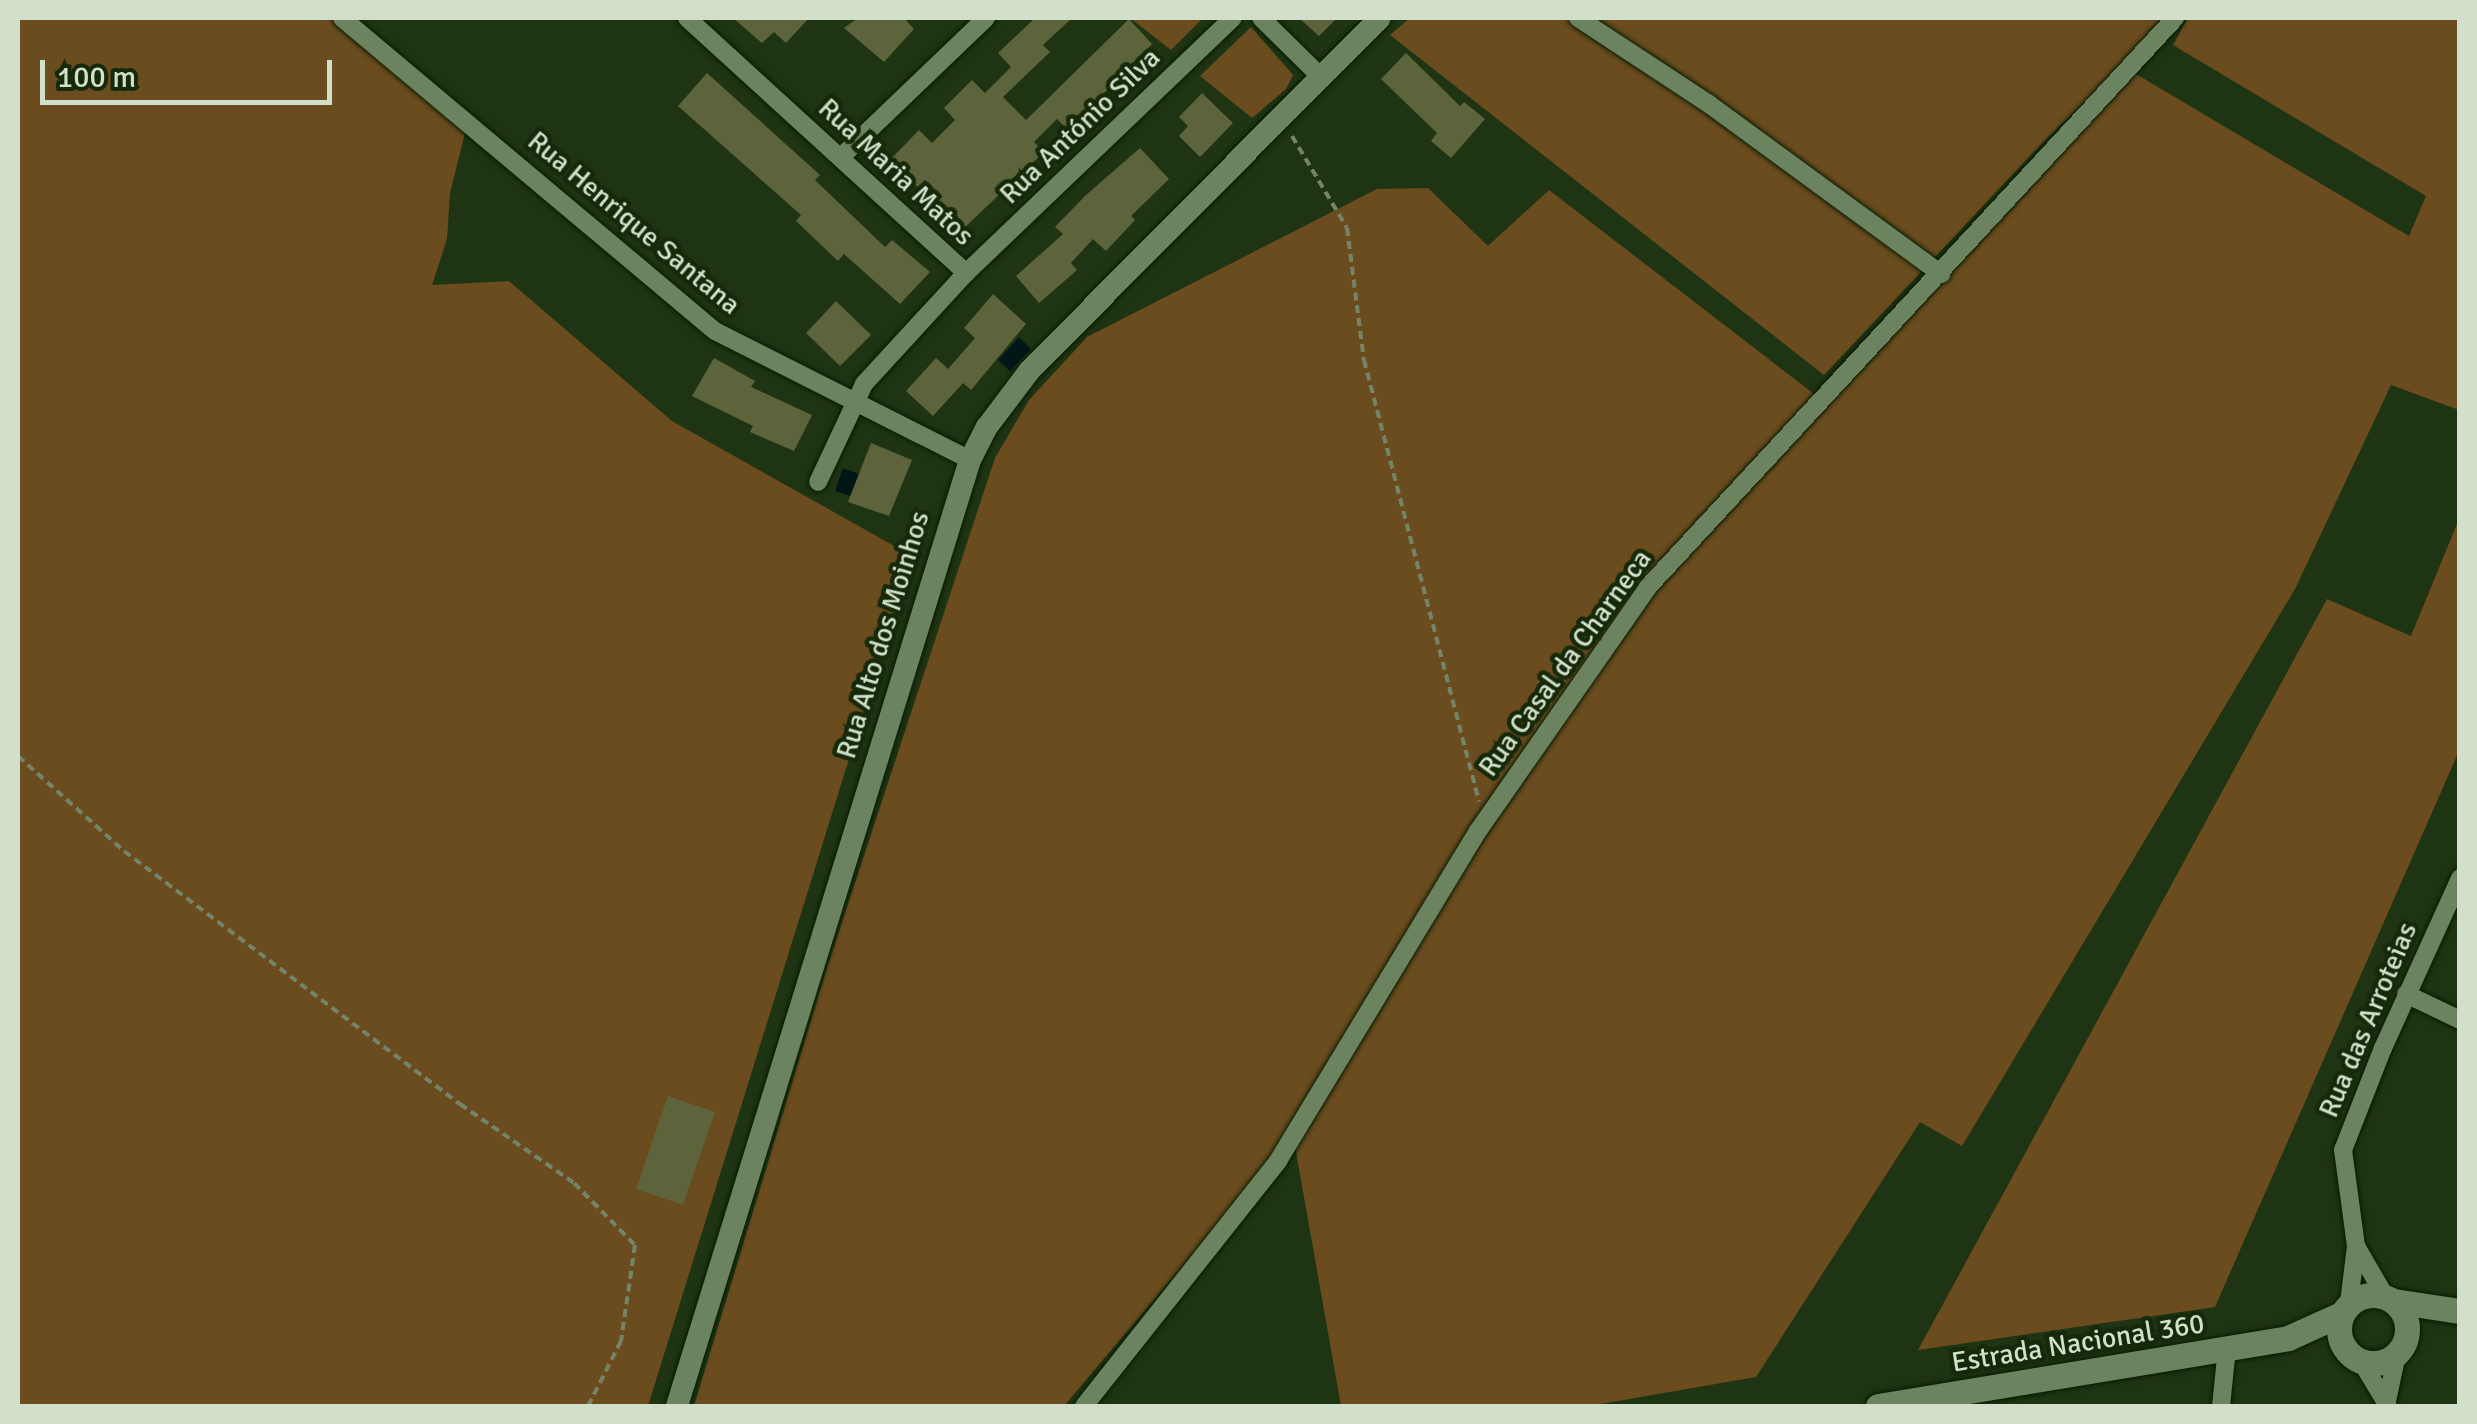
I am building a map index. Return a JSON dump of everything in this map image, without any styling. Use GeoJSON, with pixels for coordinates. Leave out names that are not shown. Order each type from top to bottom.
{"type":"FeatureCollection","features":[{"type":"Feature","properties":{"kind":"main road"},"geometry":{"type":"LineString","coordinates":[[2366,1294],[2460,1311],[2380,1362],[2354,1356],[2338,1334],[2345,1309],[2366,1294]]}},
{"type":"Feature","properties":{"kind":"main road"},"geometry":{"type":"LineString","coordinates":[[2389,1298],[2406,1318],[2401,1347]]}},
{"type":"Feature","properties":{"kind":"main road","name":"Estrada Nacional 360"},"geometry":{"type":"LineString","coordinates":[[1878,1406],[2288,1338],[2345,1309]]}},
{"type":"Feature","properties":{"kind":"main road","name":"Estrada Nacional 360"},"geometry":{"type":"LineString","coordinates":[[2288,1338],[2354,1356]]}},
{"type":"Feature","properties":{"kind":"street","name":"Rua Henrique Santana"},"geometry":{"type":"LineString","coordinates":[[342,18],[715,331],[970,460]]}},
{"type":"Feature","properties":{"kind":"street","name":"Rua Maria Matos"},"geometry":{"type":"LineString","coordinates":[[686,18],[966,273],[864,384],[818,482]]}},
{"type":"Feature","properties":{"kind":"street","name":"Rua António Silva"},"geometry":{"type":"LineString","coordinates":[[966,273],[1233,18]]}},
{"type":"Feature","properties":{"kind":"street"},"geometry":{"type":"LineString","coordinates":[[1262,18],[1320,76]]}},
{"type":"Feature","properties":{"kind":"street","name":"Rua Alto dos Moinhos"},"geometry":{"type":"LineString","coordinates":[[677,1406],[970,460],[987,427],[1030,370],[1278,116],[1380,18]]}},
{"type":"Feature","properties":{"kind":"street"},"geometry":{"type":"LineString","coordinates":[[1578,18],[1709,104],[1941,274]]}},
{"type":"Feature","properties":{"kind":"street","name":"Rua Casal da Charneca"},"geometry":{"type":"LineString","coordinates":[[1084,1406],[1278,1161],[1485,820],[1648,586],[2175,18]]}},
{"type":"Feature","properties":{"kind":"street"},"geometry":{"type":"LineString","coordinates":[[841,157],[980,19]]}},
{"type":"Feature","properties":{"kind":"street","name":"Rua das Arroteias"},"geometry":{"type":"LineString","coordinates":[[2345,1309],[2356,1246],[2343,1150],[2406,994],[2460,878]]}},
{"type":"Feature","properties":{"kind":"street"},"geometry":{"type":"LineString","coordinates":[[2406,994],[2460,1020]]}},
{"type":"Feature","properties":{"kind":"street","name":"Rua das Arroteias"},"geometry":{"type":"LineString","coordinates":[[2356,1246],[2389,1298]]}},
{"type":"Feature","properties":{"kind":"street"},"geometry":{"type":"LineString","coordinates":[[2387,1404],[2401,1347]]}},
{"type":"Feature","properties":{"kind":"street"},"geometry":{"type":"LineString","coordinates":[[2222,1406],[2226,1348]]}},
{"type":"Feature","properties":{"kind":"street"},"geometry":{"type":"LineString","coordinates":[[2354,1356],[2387,1404]]}},
{"type":"Feature","properties":{"kind":"path"},"geometry":{"type":"LineString","coordinates":[[1278,116],[1314,167],[1347,228],[1364,360],[1464,757],[1485,820]]}},
{"type":"Feature","properties":{"kind":"path"},"geometry":{"type":"LineString","coordinates":[[18,756],[124,851],[460,1104],[574,1183],[636,1246],[621,1341],[588,1406]]}},
{"type":"Feature","properties":{"kind":"shaded area"},"geometry":{"type":"Polygon","coordinates":[[[18,18],[330,18],[468,121],[450,193],[447,239],[432,285],[509,281],[672,421],[912,556],[648,1406],[18,1406],[18,18]]]}},
{"type":"Feature","properties":{"kind":"shaded area"},"geometry":{"type":"Polygon","coordinates":[[[1130,18],[1203,18],[1171,50],[1130,18]]]}},
{"type":"Feature","properties":{"kind":"shaded area"},"geometry":{"type":"Polygon","coordinates":[[[1410,18],[2171,18],[2045,140],[1824,375],[1390,35],[1410,18]]]}},
{"type":"Feature","properties":{"kind":"shaded area"},"geometry":{"type":"Polygon","coordinates":[[[2188,18],[2459,18],[2459,410],[2391,385],[2295,589],[1962,1146],[1920,1122],[1756,1377],[1589,1406],[1341,1406],[1293,1135],[1064,1406],[694,1406],[827,968],[995,458],[1029,400],[1087,337],[1377,189],[1428,188],[1488,246],[1549,190],[1827,404],[2136,74],[2409,236],[2426,196],[2173,45],[2188,18]]]}},
{"type":"Feature","properties":{"kind":"shaded area"},"geometry":{"type":"Polygon","coordinates":[[[1251,27],[1293,75],[1286,89],[1252,118],[1200,76],[1251,27]]]}},
{"type":"Feature","properties":{"kind":"shaded area"},"geometry":{"type":"Polygon","coordinates":[[[1019,337],[1031,349],[1010,371],[998,360],[1019,337]]]}},
{"type":"Feature","properties":{"kind":"shaded area"},"geometry":{"type":"Polygon","coordinates":[[[843,468],[859,474],[850,496],[835,491],[843,468]]]}},
{"type":"Feature","properties":{"kind":"shaded area"},"geometry":{"type":"Polygon","coordinates":[[[2459,519],[2459,751],[2215,1307],[1918,1350],[2327,599],[2411,636],[2459,519]]]}},
{"type":"Feature","properties":{"kind":"building"},"geometry":{"type":"Polygon","coordinates":[[[733,18],[809,18],[786,43],[774,32],[762,43],[733,18]]]}},
{"type":"Feature","properties":{"kind":"building"},"geometry":{"type":"Polygon","coordinates":[[[858,18],[904,18],[914,29],[884,62],[844,28],[858,18]]]}},
{"type":"Feature","properties":{"kind":"building"},"geometry":{"type":"Polygon","coordinates":[[[1035,18],[1072,18],[1043,45],[1050,52],[1003,97],[1026,120],[1129,19],[1152,44],[1068,130],[1057,119],[1034,142],[1044,152],[962,230],[890,160],[919,130],[932,143],[955,120],[944,108],[972,80],[985,93],[1011,67],[998,53],[1035,18]]]}},
{"type":"Feature","properties":{"kind":"building"},"geometry":{"type":"Polygon","coordinates":[[[1299,18],[1337,18],[1319,36],[1299,18]]]}},
{"type":"Feature","properties":{"kind":"building"},"geometry":{"type":"Polygon","coordinates":[[[1406,53],[1460,106],[1464,102],[1485,119],[1451,158],[1431,141],[1437,133],[1381,79],[1406,53]]]}},
{"type":"Feature","properties":{"kind":"building"},"geometry":{"type":"Polygon","coordinates":[[[707,73],[820,175],[815,180],[885,247],[892,240],[930,272],[900,304],[844,254],[838,261],[796,221],[801,215],[678,106],[707,73]]]}},
{"type":"Feature","properties":{"kind":"building"},"geometry":{"type":"Polygon","coordinates":[[[1202,93],[1233,123],[1200,157],[1179,136],[1188,126],[1179,117],[1202,93]]]}},
{"type":"Feature","properties":{"kind":"building"},"geometry":{"type":"Polygon","coordinates":[[[1140,148],[1169,179],[1131,216],[1135,220],[1106,251],[1093,239],[1071,263],[1077,270],[1039,303],[1016,276],[1063,234],[1055,227],[1086,195],[1140,148]]]}},
{"type":"Feature","properties":{"kind":"building"},"geometry":{"type":"Polygon","coordinates":[[[993,294],[1026,324],[971,390],[963,383],[933,416],[906,391],[936,358],[948,369],[975,338],[964,328],[993,294]]]}},
{"type":"Feature","properties":{"kind":"building"},"geometry":{"type":"Polygon","coordinates":[[[836,301],[871,335],[840,366],[806,333],[836,301]]]}},
{"type":"Feature","properties":{"kind":"building"},"geometry":{"type":"Polygon","coordinates":[[[714,358],[755,381],[751,387],[812,415],[794,451],[750,432],[753,426],[692,396],[714,358]]]}},
{"type":"Feature","properties":{"kind":"building"},"geometry":{"type":"Polygon","coordinates":[[[871,443],[912,460],[889,516],[848,502],[871,443]]]}},
{"type":"Feature","properties":{"kind":"building"},"geometry":{"type":"Polygon","coordinates":[[[668,1096],[715,1112],[683,1205],[636,1189],[668,1096]]]}}]}
